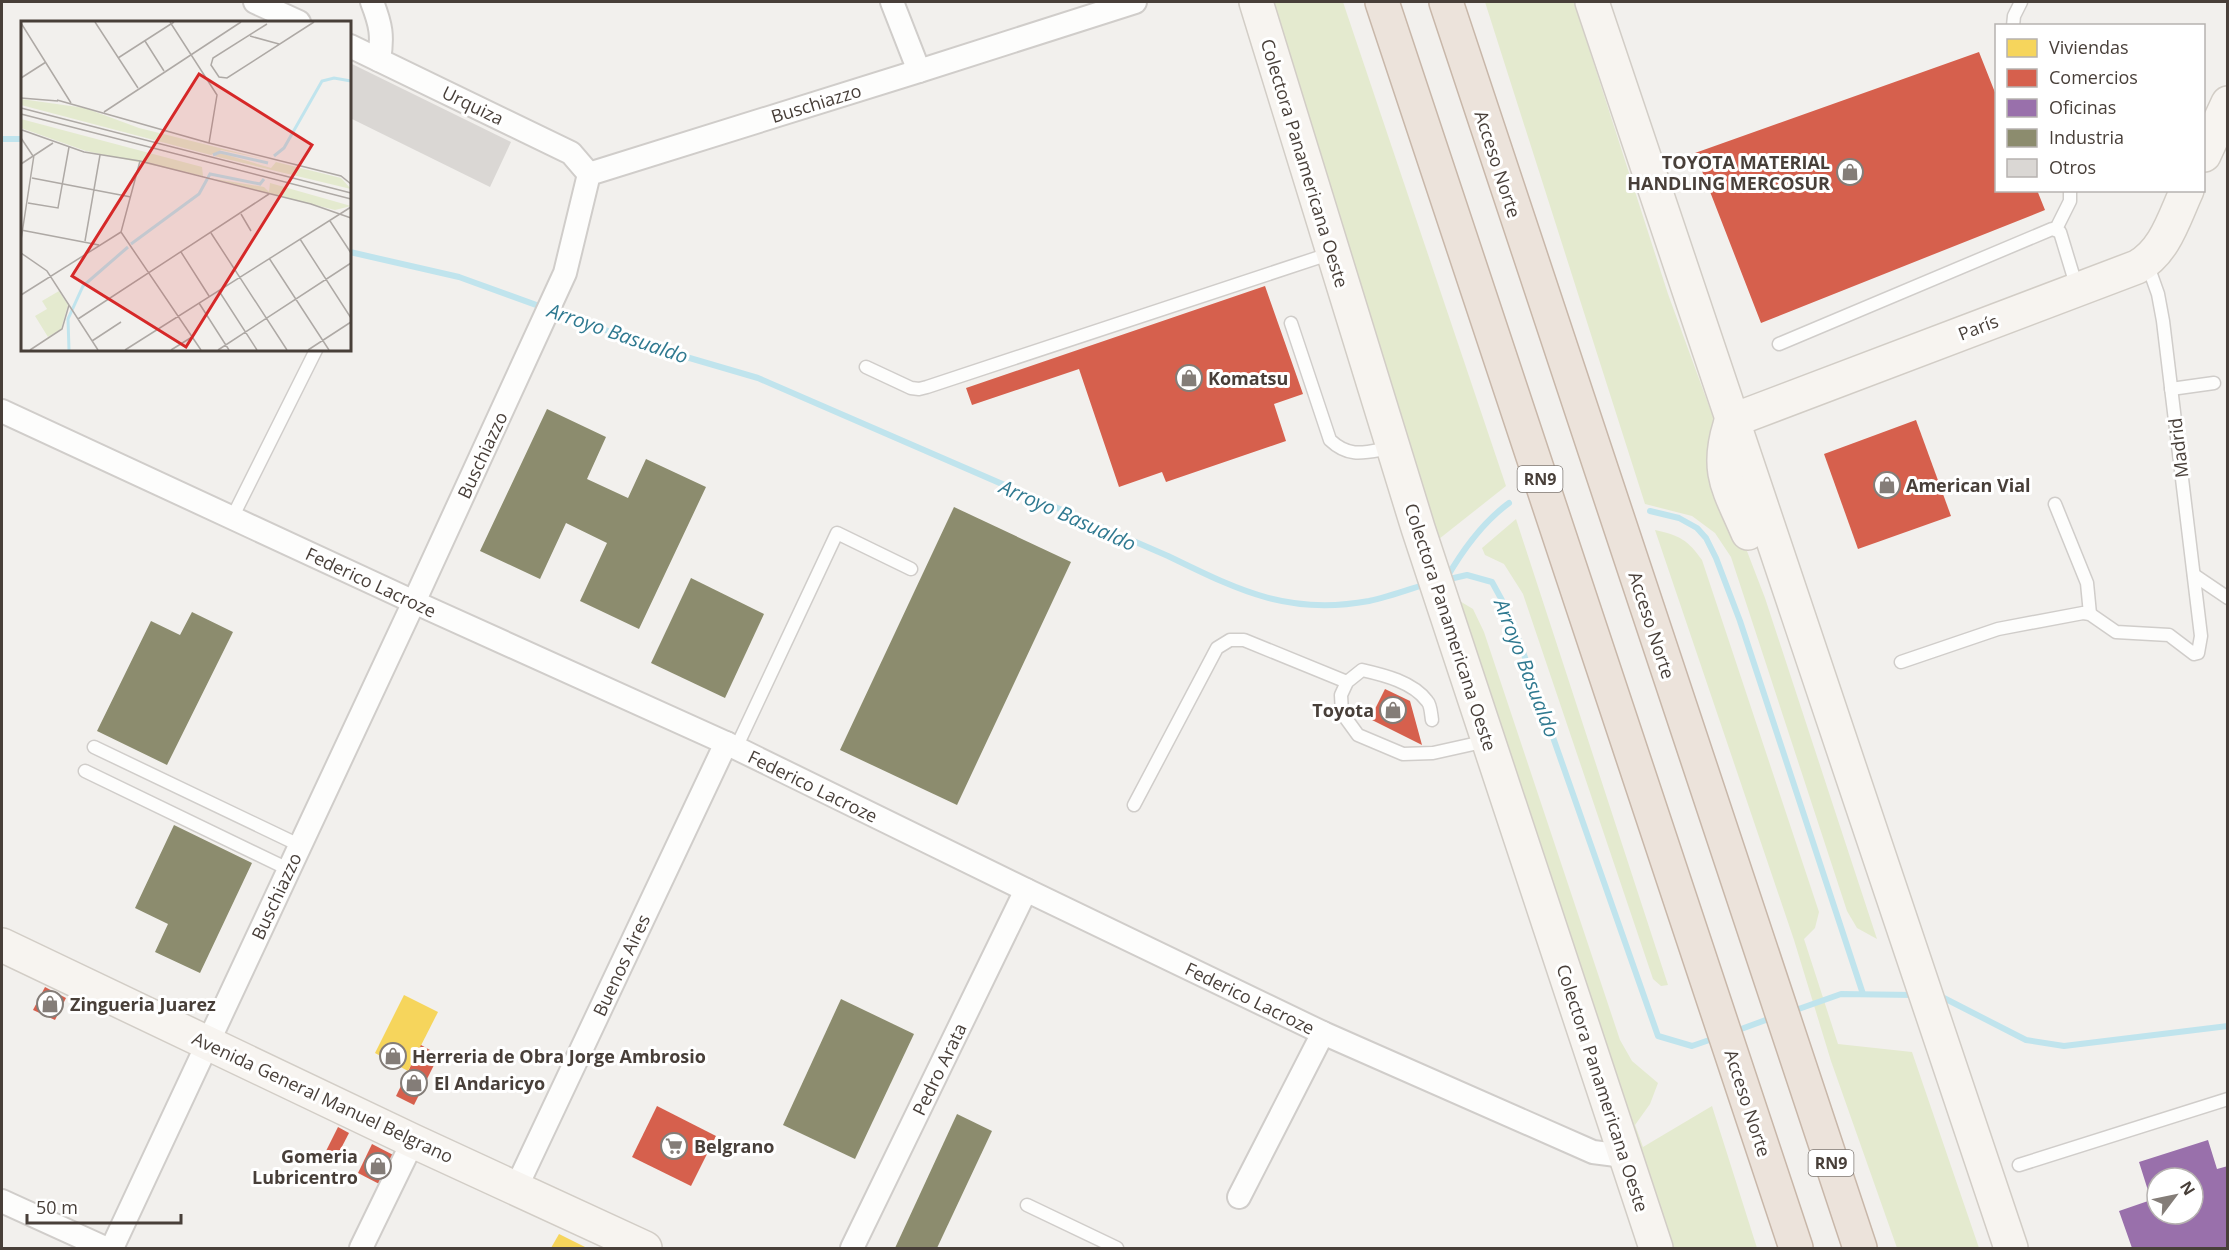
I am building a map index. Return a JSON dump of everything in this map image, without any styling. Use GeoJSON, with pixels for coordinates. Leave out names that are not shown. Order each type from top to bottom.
{"type":"FeatureCollection","features":[{"type":"Feature","properties":{"kind":"highway","name":"Acceso Norte"},"geometry":{"type":"LineString","coordinates":[[1382,2],[1796,1248]]}},
{"type":"Feature","properties":{"kind":"highway","name":"Acceso Norte"},"geometry":{"type":"LineString","coordinates":[[1446,2],[1860,1248]]}},
{"type":"Feature","properties":{"kind":"street"},"geometry":{"type":"LineString","coordinates":[[255,2],[297,21]]}},
{"type":"Feature","properties":{"kind":"street"},"geometry":{"type":"LineString","coordinates":[[372,2],[380,21],[382,38],[379,60]]}},
{"type":"Feature","properties":{"kind":"street"},"geometry":{"type":"LineString","coordinates":[[892,2],[919,71]]}},
{"type":"Feature","properties":{"kind":"street","name":"Buschiazzo"},"geometry":{"type":"LineString","coordinates":[[112,1248],[565,273],[589,174],[1135,2]]}},
{"type":"Feature","properties":{"kind":"street","name":"Colectora Panamericana Oeste"},"geometry":{"type":"LineString","coordinates":[[1256,2],[1418,528],[1656,1248]]}},
{"type":"Feature","properties":{"kind":"street"},"geometry":{"type":"LineString","coordinates":[[1592,2],[1731,421],[1939,1067],[1989,1248]]}},
{"type":"Feature","properties":{"kind":"street","name":"Urquiza"},"geometry":{"type":"LineString","coordinates":[[351,46],[571,153],[589,174]]}},
{"type":"Feature","properties":{"kind":"street"},"geometry":{"type":"LineString","coordinates":[[2205,153],[2227,106]]}},
{"type":"Feature","properties":{"kind":"street","name":"París"},"geometry":{"type":"LineString","coordinates":[[1731,421],[2146,262],[2163,242],[2186,192]]}},
{"type":"Feature","properties":{"kind":"street","name":"Federico Lacroze"},"geometry":{"type":"LineString","coordinates":[[2,411],[414,602],[731,745],[1323,1033],[1593,1152],[1624,1156]]}},
{"type":"Feature","properties":{"kind":"street","name":"Buenos Aires"},"geometry":{"type":"LineString","coordinates":[[516,1188],[731,745]]}},
{"type":"Feature","properties":{"kind":"street","name":"Pedro Arata"},"geometry":{"type":"LineString","coordinates":[[852,1248],[1026,890]]}},
{"type":"Feature","properties":{"kind":"street","name":"Avenida General Manuel Belgrano"},"geometry":{"type":"LineString","coordinates":[[2,945],[516,1188],[601,1239],[645,1248]]}},
{"type":"Feature","properties":{"kind":"street"},"geometry":{"type":"LineString","coordinates":[[1239,1197],[1323,1033]]}},
{"type":"Feature","properties":{"kind":"street"},"geometry":{"type":"LineString","coordinates":[[1939,1067],[2011,1248]]}},
{"type":"Feature","properties":{"kind":"street"},"geometry":{"type":"LineString","coordinates":[[361,1248],[413,1141]]}},
{"type":"Feature","properties":{"kind":"street"},"geometry":{"type":"LineString","coordinates":[[2,1201],[105,1248]]}},
{"type":"Feature","properties":{"kind":"lane"},"geometry":{"type":"LineString","coordinates":[[2014,24],[2021,2]]}},
{"type":"Feature","properties":{"kind":"lane"},"geometry":{"type":"LineString","coordinates":[[2056,229],[2070,201],[2070,192]]}},
{"type":"Feature","properties":{"kind":"lane"},"geometry":{"type":"LineString","coordinates":[[2056,229],[2060,232],[2078,289]]}},
{"type":"Feature","properties":{"kind":"lane"},"geometry":{"type":"LineString","coordinates":[[1779,344],[2056,229]]}},
{"type":"Feature","properties":{"kind":"lane"},"geometry":{"type":"LineString","coordinates":[[867,367],[911,388],[919,389],[1333,253]]}},
{"type":"Feature","properties":{"kind":"lane","name":"Madrid"},"geometry":{"type":"LineString","coordinates":[[2090,614],[2116,632],[2169,634],[2194,654],[2199,650],[2201,636],[2171,389],[2158,294],[2146,262]]}},
{"type":"Feature","properties":{"kind":"lane"},"geometry":{"type":"LineString","coordinates":[[1291,323],[1330,440],[1339,449],[1352,454],[1393,448]]}},
{"type":"Feature","properties":{"kind":"lane"},"geometry":{"type":"LineString","coordinates":[[232,518],[316,351]]}},
{"type":"Feature","properties":{"kind":"lane"},"geometry":{"type":"LineString","coordinates":[[2171,389],[2214,383]]}},
{"type":"Feature","properties":{"kind":"lane"},"geometry":{"type":"LineString","coordinates":[[1901,662],[1998,628],[2083,613],[2090,614],[2087,583],[2055,504]]}},
{"type":"Feature","properties":{"kind":"lane"},"geometry":{"type":"LineString","coordinates":[[731,745],[837,533],[912,569]]}},
{"type":"Feature","properties":{"kind":"lane"},"geometry":{"type":"LineString","coordinates":[[2194,576],[2228,598]]}},
{"type":"Feature","properties":{"kind":"lane"},"geometry":{"type":"LineString","coordinates":[[1134,805],[1217,648],[1230,640],[1244,640],[1347,682]]}},
{"type":"Feature","properties":{"kind":"lane"},"geometry":{"type":"LineString","coordinates":[[1432,720],[1429,702],[1415,690],[1388,676],[1362,670],[1347,682],[1341,695],[1342,713],[1358,735],[1403,754],[1433,753],[1489,741]]}},
{"type":"Feature","properties":{"kind":"lane"},"geometry":{"type":"LineString","coordinates":[[94,747],[299,845]]}},
{"type":"Feature","properties":{"kind":"lane"},"geometry":{"type":"LineString","coordinates":[[85,771],[288,869]]}},
{"type":"Feature","properties":{"kind":"lane"},"geometry":{"type":"LineString","coordinates":[[2019,1165],[2228,1099]]}},
{"type":"Feature","properties":{"kind":"lane"},"geometry":{"type":"LineString","coordinates":[[1027,1205],[1117,1248]]}},
{"type":"Feature","properties":{"kind":"green space"},"geometry":{"type":"Polygon","coordinates":[[[1261,2],[1343,2],[1506,486],[1439,539],[1403,455],[1261,2]]]}},
{"type":"Feature","properties":{"kind":"green space"},"geometry":{"type":"Polygon","coordinates":[[[1485,2],[1574,2],[1668,294],[1717,428],[1722,486],[1765,598],[1877,939],[1857,928],[1847,911],[1731,557],[1715,533],[1692,516],[1645,504],[1485,2]]]}},
{"type":"Feature","properties":{"kind":"green space"},"geometry":{"type":"Polygon","coordinates":[[[1516,519],[1668,985],[1661,986],[1653,979],[1523,594],[1504,564],[1485,555],[1482,548],[1516,519]]]}},
{"type":"Feature","properties":{"kind":"green space"},"geometry":{"type":"Polygon","coordinates":[[[1655,530],[1682,539],[1702,560],[1819,912],[1815,928],[1804,939],[1838,1044],[1912,1052],[1979,1248],[1897,1248],[1831,1061],[1794,940],[1655,530]]]}},
{"type":"Feature","properties":{"kind":"green space"},"geometry":{"type":"Polygon","coordinates":[[[1458,600],[1473,609],[1484,632],[1620,1040],[1632,1061],[1658,1083],[1650,1104],[1635,1125],[1643,1147],[1712,1106],[1757,1248],[1670,1248],[1458,600]]]}},
{"type":"Feature","properties":{"kind":"building: Viviendas"},"geometry":{"type":"Polygon","coordinates":[[[404,995],[438,1012],[408,1071],[375,1053],[404,995]]]}},
{"type":"Feature","properties":{"kind":"building: Viviendas"},"geometry":{"type":"Polygon","coordinates":[[[559,1234],[587,1248],[551,1248],[559,1234]]]}},
{"type":"Feature","properties":{"kind":"building: Comercios","name":"TOYOTA MATERIAL HANDLING MERCOSUR"},"geometry":{"type":"Polygon","coordinates":[[[1979,52],[1995,92],[1995,192],[2038,192],[2045,210],[1761,323],[1695,153],[1979,52]]]}},
{"type":"Feature","properties":{"kind":"building: Comercios","name":"Komatsu"},"geometry":{"type":"Polygon","coordinates":[[[1265,286],[1303,394],[1274,404],[1286,441],[1166,482],[1162,472],[1119,487],[1079,369],[972,405],[966,388],[1265,286]]]}},
{"type":"Feature","properties":{"kind":"building: Comercios","name":"American Vial"},"geometry":{"type":"Polygon","coordinates":[[[1916,420],[1951,516],[1858,549],[1824,454],[1916,420]]]}},
{"type":"Feature","properties":{"kind":"building: Comercios","name":"Toyota"},"geometry":{"type":"Polygon","coordinates":[[[1385,689],[1410,701],[1422,745],[1370,719],[1385,689]]]}},
{"type":"Feature","properties":{"kind":"building: Comercios","name":"Zingueria Juarez"},"geometry":{"type":"Polygon","coordinates":[[[45,987],[66,998],[55,1020],[33,1010],[45,987]]]}},
{"type":"Feature","properties":{"kind":"building: Comercios","name":"El Andaricyo"},"geometry":{"type":"Polygon","coordinates":[[[421,1045],[439,1055],[414,1105],[396,1096],[421,1045]]]}},
{"type":"Feature","properties":{"kind":"building: Comercios","name":"Belgrano"},"geometry":{"type":"Polygon","coordinates":[[[657,1106],[716,1136],[691,1186],[632,1157],[657,1106]]]}},
{"type":"Feature","properties":{"kind":"building: Comercios"},"geometry":{"type":"Polygon","coordinates":[[[338,1127],[349,1133],[334,1162],[323,1157],[338,1127]]]}},
{"type":"Feature","properties":{"kind":"building: Comercios","name":"Gomeria Lubricentro"},"geometry":{"type":"Polygon","coordinates":[[[372,1144],[399,1158],[385,1187],[358,1173],[372,1144]]]}},
{"type":"Feature","properties":{"kind":"building: Oficinas"},"geometry":{"type":"Polygon","coordinates":[[[2208,1140],[2217,1169],[2228,1166],[2228,1248],[2132,1248],[2119,1211],[2145,1202],[2145,1226],[2205,1226],[2205,1166],[2145,1166],[2145,1181],[2139,1162],[2208,1140]]]}},
{"type":"Feature","properties":{"kind":"building: Industria"},"geometry":{"type":"Polygon","coordinates":[[[547,409],[606,437],[587,479],[628,498],[646,459],[706,487],[639,629],[580,601],[607,543],[566,523],[540,579],[480,551],[547,409]]]}},
{"type":"Feature","properties":{"kind":"building: Industria"},"geometry":{"type":"Polygon","coordinates":[[[954,507],[1071,562],[957,805],[840,750],[954,507]]]}},
{"type":"Feature","properties":{"kind":"building: Industria"},"geometry":{"type":"Polygon","coordinates":[[[691,578],[764,614],[725,698],[651,663],[691,578]]]}},
{"type":"Feature","properties":{"kind":"building: Industria"},"geometry":{"type":"Polygon","coordinates":[[[192,612],[233,632],[167,765],[97,731],[151,621],[180,635],[192,612]]]}},
{"type":"Feature","properties":{"kind":"building: Industria"},"geometry":{"type":"Polygon","coordinates":[[[174,825],[252,863],[200,973],[155,952],[168,924],[135,908],[174,825]]]}},
{"type":"Feature","properties":{"kind":"building: Industria"},"geometry":{"type":"Polygon","coordinates":[[[841,999],[914,1034],[855,1159],[783,1125],[841,999]]]}},
{"type":"Feature","properties":{"kind":"building: Industria"},"geometry":{"type":"Polygon","coordinates":[[[957,1114],[992,1131],[937,1248],[895,1248],[957,1114]]]}},
{"type":"Feature","properties":{"kind":"building: Otros"},"geometry":{"type":"Polygon","coordinates":[[[351,63],[511,142],[490,187],[351,118],[351,63]]]}},
{"type":"Feature","properties":{"kind":"waterway","name":"Arroyo Basualdo"},"geometry":{"type":"LineString","coordinates":[[2,139],[21,139]]}},
{"type":"Feature","properties":{"kind":"waterway","name":"Arroyo Basualdo"},"geometry":{"type":"LineString","coordinates":[[351,252],[459,277],[652,347],[758,378],[1264,597],[1313,605],[1340,605],[1369,601],[1426,584]]}},
{"type":"Feature","properties":{"kind":"waterway"},"geometry":{"type":"LineString","coordinates":[[1446,579],[1474,538],[1490,519],[1509,503]]}},
{"type":"Feature","properties":{"kind":"waterway"},"geometry":{"type":"LineString","coordinates":[[1650,511],[1679,518],[1697,528],[1706,538],[1716,558],[1740,621],[1863,994]]}},
{"type":"Feature","properties":{"kind":"waterway","name":"Arroyo Basualdo"},"geometry":{"type":"LineString","coordinates":[[1445,580],[1467,575],[1492,582],[1510,615],[1658,1036],[1692,1046],[1715,1038]]}},
{"type":"Feature","properties":{"kind":"waterway","name":"Arroyo Basualdo"},"geometry":{"type":"LineString","coordinates":[[1793,1011],[1841,994],[1914,995]]}},
{"type":"Feature","properties":{"kind":"waterway","name":"Arroyo Basualdo"},"geometry":{"type":"LineString","coordinates":[[1937,996],[2026,1040],[2064,1046],[2228,1026]]}},
{"type":"Feature","properties":{"kind":"waterway","name":"Arroyo Basualdo"},"geometry":{"type":"LineString","coordinates":[[1733,1032],[1774,1017]]}},
{"type":"Feature","properties":{"kind":"place","name":"TOYOTA MATERIAL HANDLING MERCOSUR"},"geometry":{"type":"Point","coordinates":[1850,172]}},
{"type":"Feature","properties":{"kind":"place","name":"Komatsu"},"geometry":{"type":"Point","coordinates":[1189,378]}},
{"type":"Feature","properties":{"kind":"place","name":"American Vial"},"geometry":{"type":"Point","coordinates":[1887,485]}},
{"type":"Feature","properties":{"kind":"place","name":"Toyota"},"geometry":{"type":"Point","coordinates":[1393,710]}},
{"type":"Feature","properties":{"kind":"place","name":"Zingueria Juarez"},"geometry":{"type":"Point","coordinates":[50,1004]}},
{"type":"Feature","properties":{"kind":"place","name":"Herreria de Obra Jorge Ambrosio"},"geometry":{"type":"Point","coordinates":[393,1056]}},
{"type":"Feature","properties":{"kind":"place","name":"El Andaricyo"},"geometry":{"type":"Point","coordinates":[414,1083]}},
{"type":"Feature","properties":{"kind":"place","name":"Belgrano"},"geometry":{"type":"Point","coordinates":[674,1146]}},
{"type":"Feature","properties":{"kind":"place","name":"Gomeria Lubricentro"},"geometry":{"type":"Point","coordinates":[378,1166]}}]}
